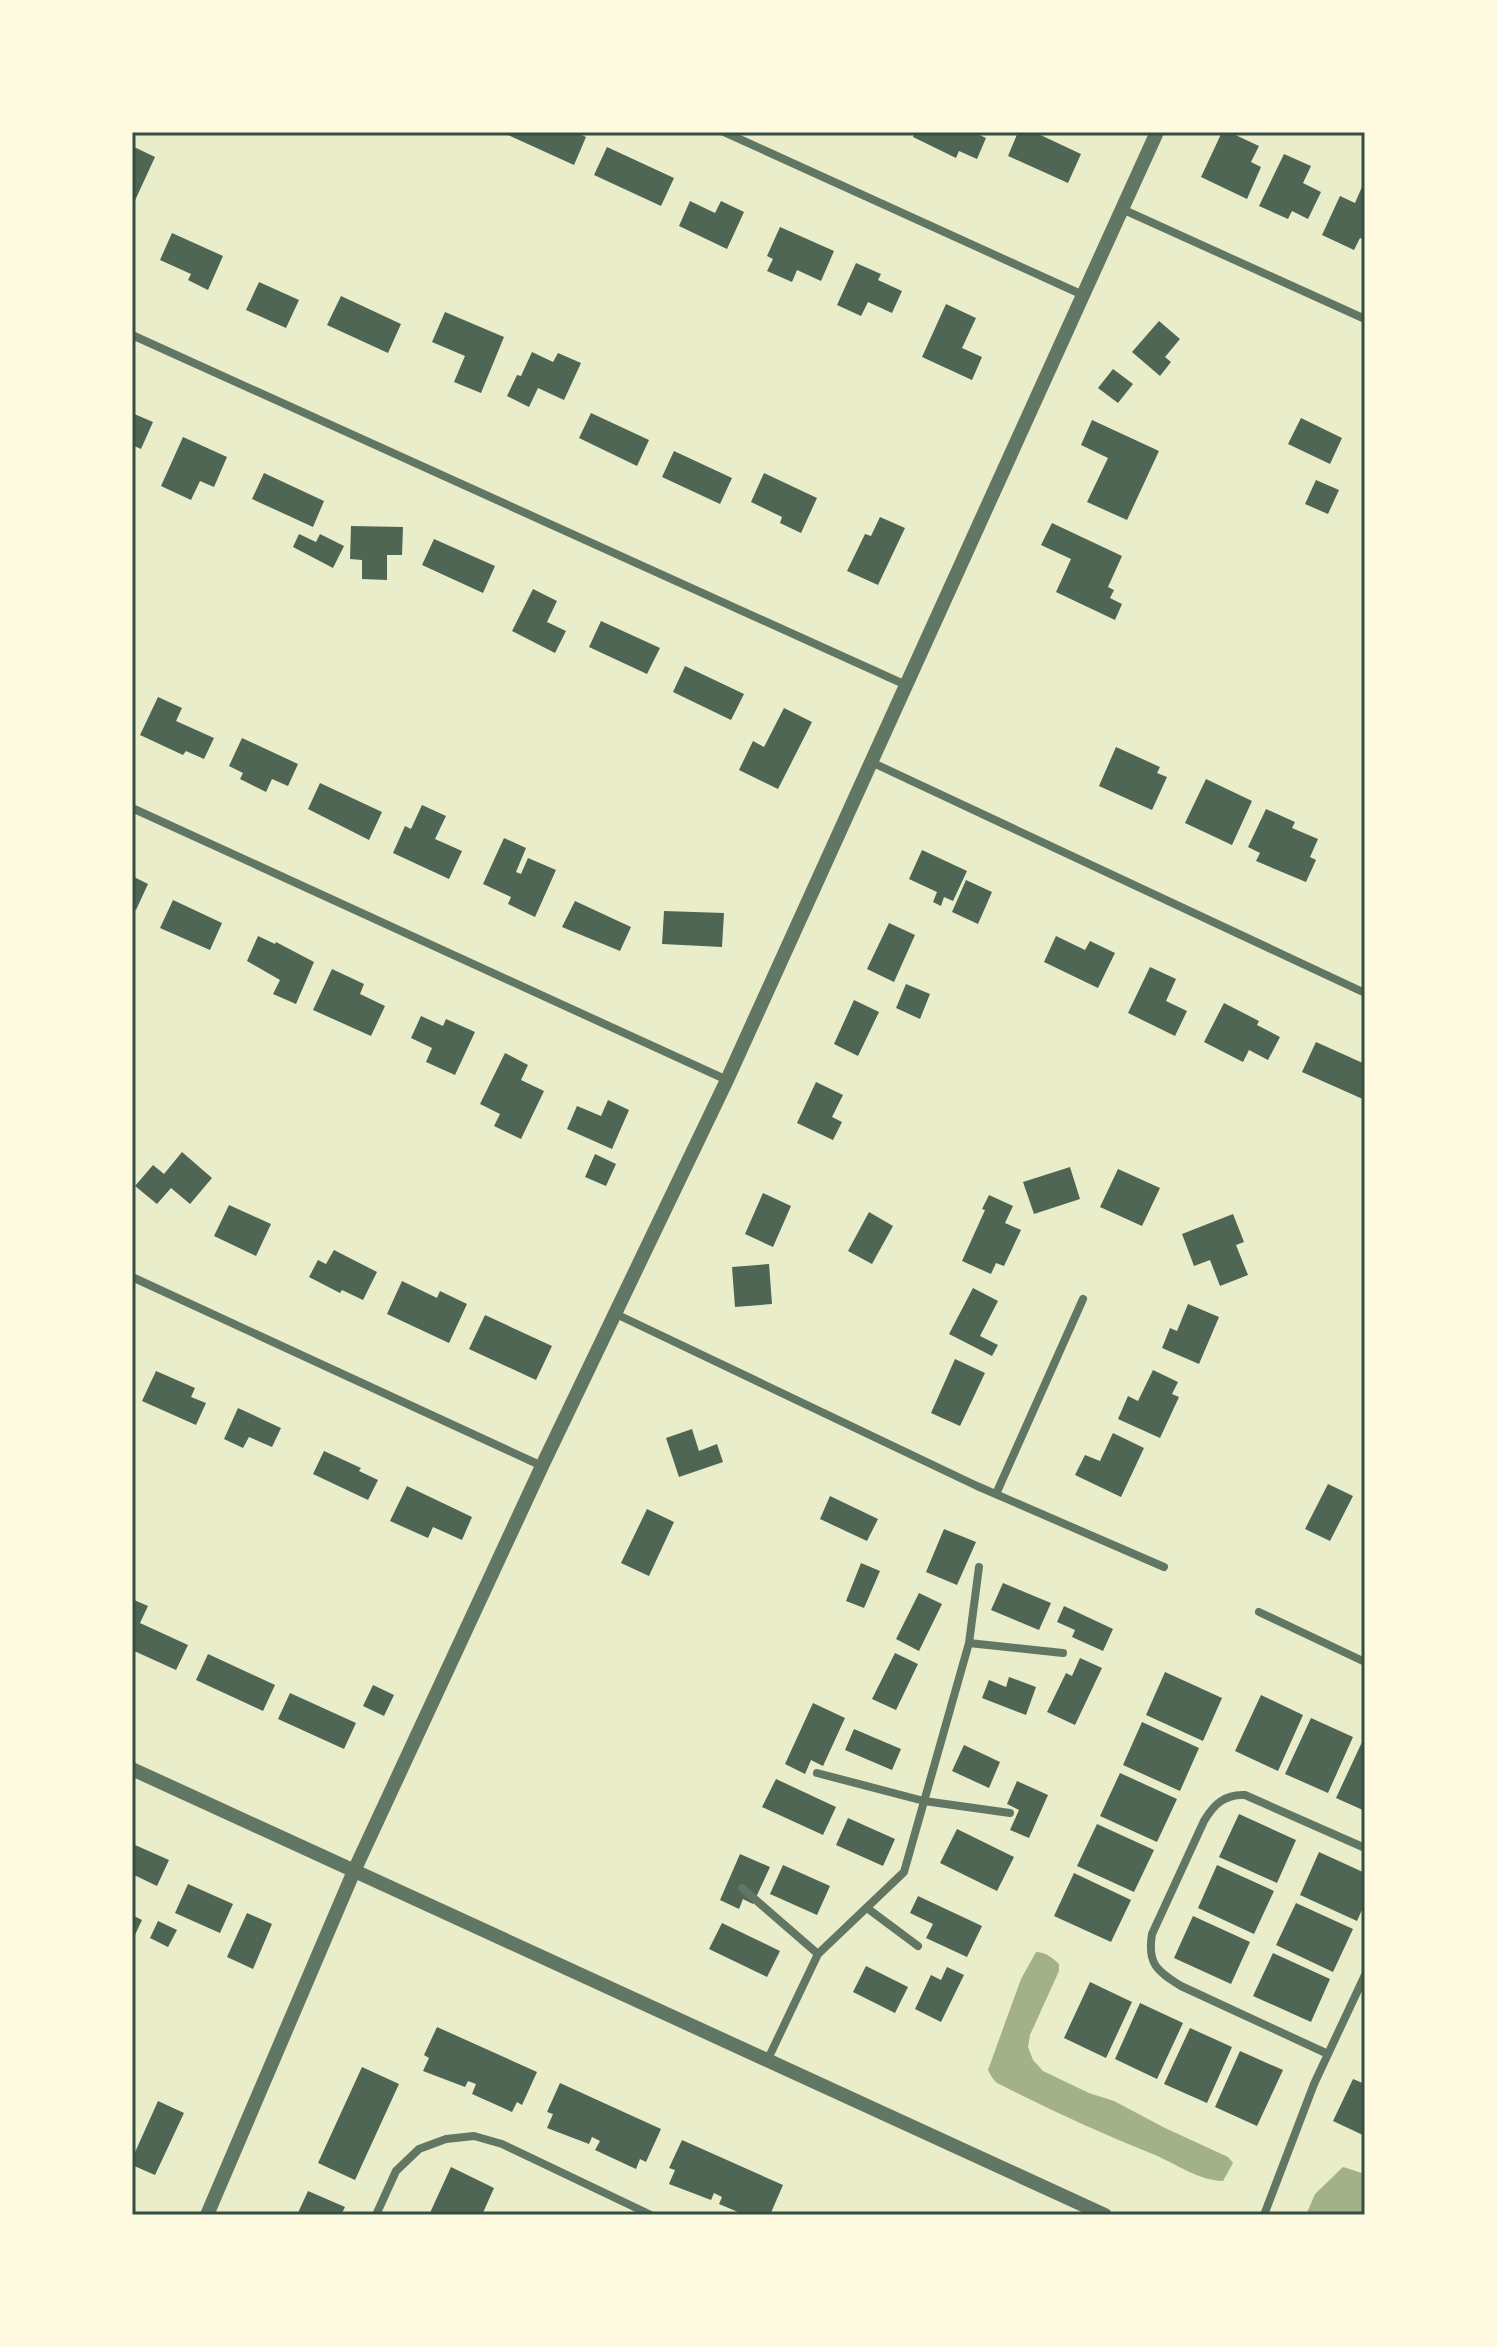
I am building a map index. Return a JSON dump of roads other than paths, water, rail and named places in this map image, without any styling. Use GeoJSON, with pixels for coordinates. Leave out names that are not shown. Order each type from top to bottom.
{"type":"FeatureCollection","features":[{"type":"Feature","properties":{"kind":"street"},"geometry":{"type":"LineString","coordinates":[[724,132],[1083,295]]}},
{"type":"Feature","properties":{"kind":"street"},"geometry":{"type":"LineString","coordinates":[[207,2215],[354,1871],[542,1466],[727,1080],[1157,132]]}},
{"type":"Feature","properties":{"kind":"street"},"geometry":{"type":"LineString","coordinates":[[1122,209],[1365,319]]}},
{"type":"Feature","properties":{"kind":"street"},"geometry":{"type":"LineString","coordinates":[[132,335],[906,685]]}},
{"type":"Feature","properties":{"kind":"street"},"geometry":{"type":"LineString","coordinates":[[871,762],[1365,993]]}},
{"type":"Feature","properties":{"kind":"street"},"geometry":{"type":"LineString","coordinates":[[132,808],[727,1080]]}},
{"type":"Feature","properties":{"kind":"street"},"geometry":{"type":"LineString","coordinates":[[132,1277],[542,1466]]}},
{"type":"Feature","properties":{"kind":"street"},"geometry":{"type":"LineString","coordinates":[[996,1494],[1083,1299]]}},
{"type":"Feature","properties":{"kind":"street"},"geometry":{"type":"LineString","coordinates":[[616,1314],[996,1494],[1164,1567]]}},
{"type":"Feature","properties":{"kind":"street"},"geometry":{"type":"LineString","coordinates":[[767,2061],[818,1954],[904,1872],[969,1643],[979,1567]]}},
{"type":"Feature","properties":{"kind":"street"},"geometry":{"type":"LineString","coordinates":[[1259,1612],[1365,1662]]}},
{"type":"Feature","properties":{"kind":"street"},"geometry":{"type":"LineString","coordinates":[[969,1643],[1063,1653]]}},
{"type":"Feature","properties":{"kind":"street"},"geometry":{"type":"LineString","coordinates":[[132,1769],[1105,2215]]}},
{"type":"Feature","properties":{"kind":"street"},"geometry":{"type":"LineString","coordinates":[[817,1773],[924,1801],[1010,1813]]}},
{"type":"Feature","properties":{"kind":"street"},"geometry":{"type":"LineString","coordinates":[[1328,2054],[1181,1986],[1163,1974],[1153,1963],[1150,1950],[1152,1934],[1204,1821],[1212,1808],[1223,1799],[1245,1795],[1365,1848]]}},
{"type":"Feature","properties":{"kind":"street"},"geometry":{"type":"LineString","coordinates":[[742,1888],[818,1954]]}},
{"type":"Feature","properties":{"kind":"street"},"geometry":{"type":"LineString","coordinates":[[867,1908],[918,1946]]}},
{"type":"Feature","properties":{"kind":"street"},"geometry":{"type":"LineString","coordinates":[[1264,2215],[1328,2054],[1365,1975]]}},
{"type":"Feature","properties":{"kind":"street"},"geometry":{"type":"LineString","coordinates":[[376,2215],[396,2171],[419,2149],[446,2139],[474,2136],[502,2144],[651,2215]]}}]}
